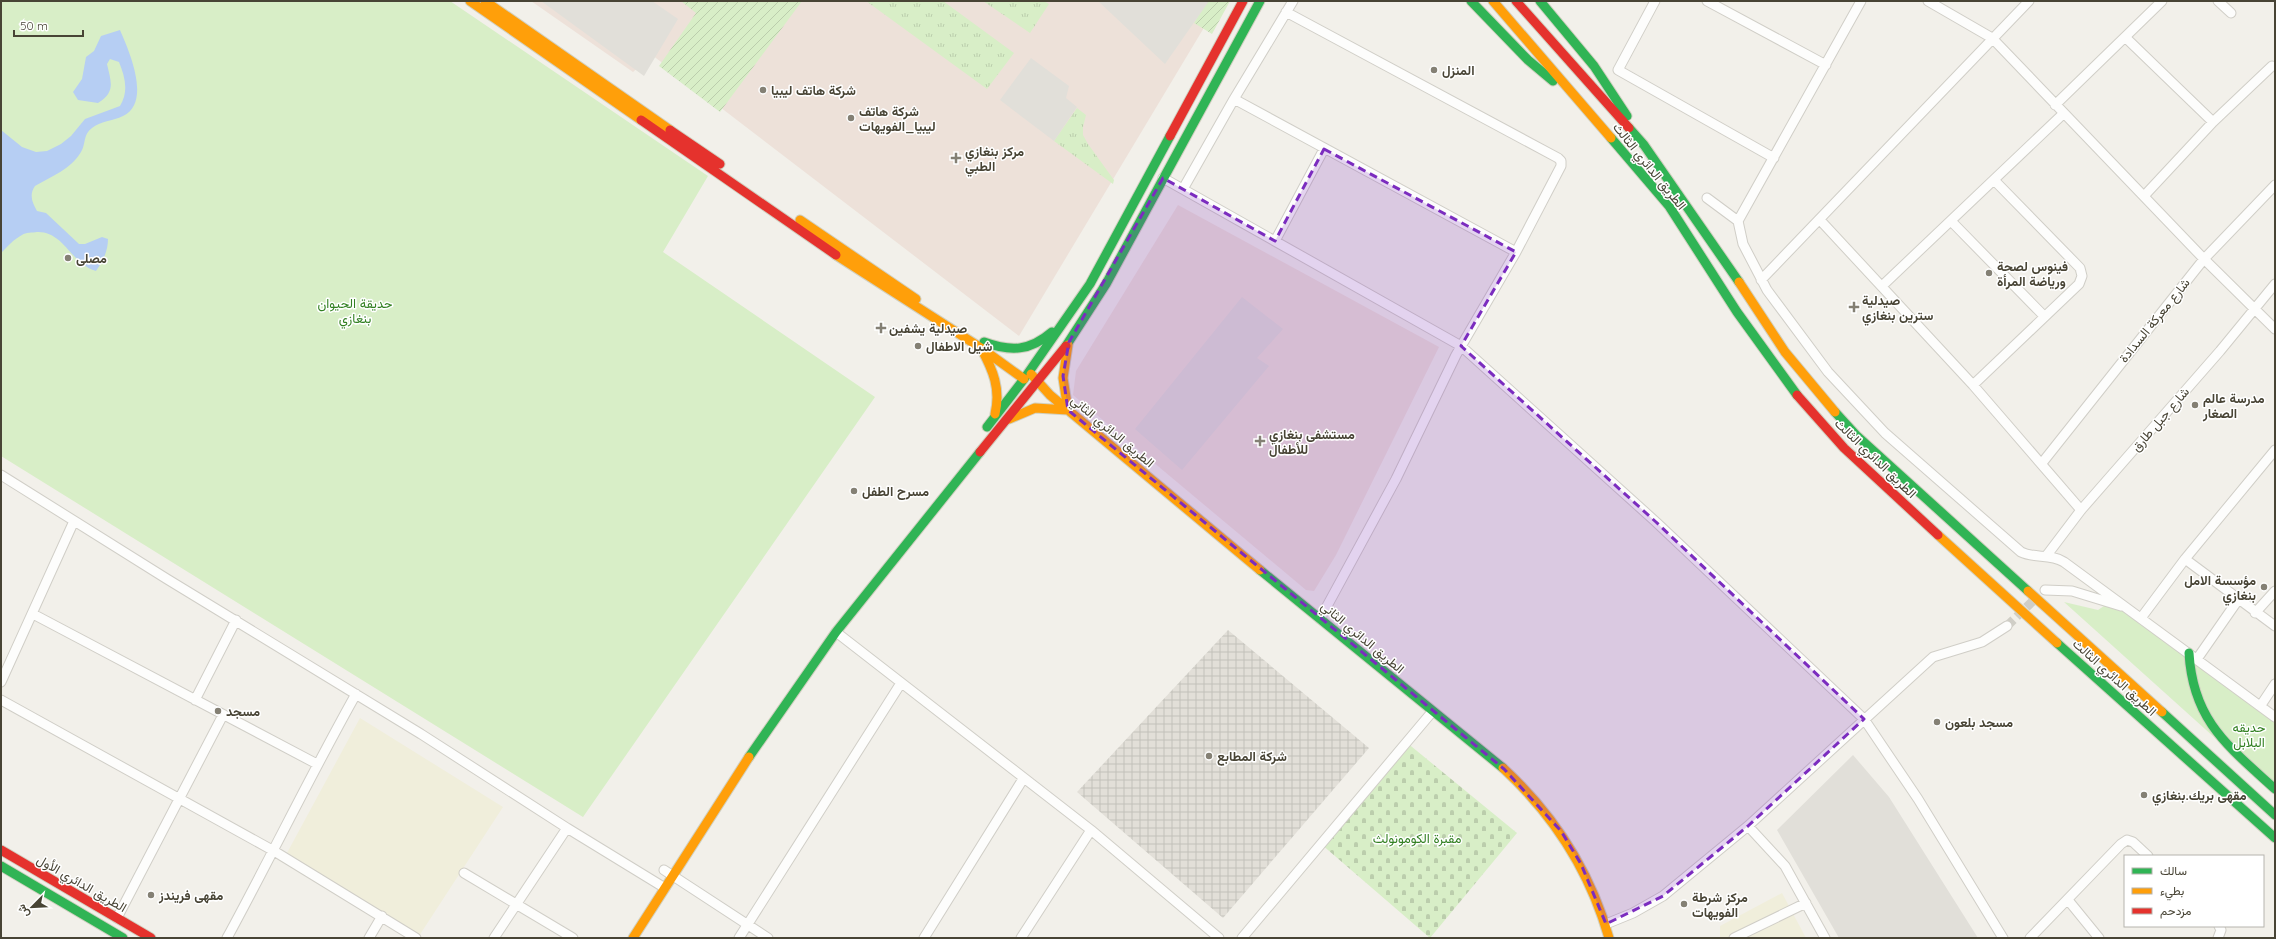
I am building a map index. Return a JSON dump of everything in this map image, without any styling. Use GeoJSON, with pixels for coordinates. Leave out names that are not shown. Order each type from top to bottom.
{"type":"FeatureCollection","features":[{"type":"Feature","properties":{"kind":"main road"},"geometry":{"type":"LineString","coordinates":[[470,1],[857,270],[983,345],[1002,350],[1023,349],[1042,341],[1066,319]]}},
{"type":"Feature","properties":{"kind":"main road"},"geometry":{"type":"LineString","coordinates":[[485,1],[983,345],[996,377],[998,391],[998,405],[993,419]]}},
{"type":"Feature","properties":{"kind":"main road"},"geometry":{"type":"LineString","coordinates":[[775,702],[843,609],[1027,376],[1066,319],[1106,258],[1243,1]]}},
{"type":"Feature","properties":{"kind":"main road"},"geometry":{"type":"LineString","coordinates":[[629,936],[665,888],[768,728],[836,632],[1069,342],[1106,284],[1260,1]]}},
{"type":"Feature","properties":{"kind":"main road"},"geometry":{"type":"LineString","coordinates":[[1471,1],[1528,60],[1586,110]]}},
{"type":"Feature","properties":{"kind":"main road","name":"الطريق الدائري الثالث"},"geometry":{"type":"LineString","coordinates":[[1493,1],[1669,206],[1737,312],[1773,364],[1808,409],[1844,448],[1994,586],[2275,838]]}},
{"type":"Feature","properties":{"kind":"main road","name":"الطريق الدائري الثالث"},"geometry":{"type":"LineString","coordinates":[[1516,1],[1644,145],[1715,245],[1785,352],[1820,396],[1856,435],[2275,815]]}},
{"type":"Feature","properties":{"kind":"main road"},"geometry":{"type":"LineString","coordinates":[[1540,1],[1603,78],[1623,108],[1644,145]]}},
{"type":"Feature","properties":{"kind":"main road"},"geometry":{"type":"LineString","coordinates":[[1006,420],[1035,408],[1068,410],[1064,399],[1063,376],[1069,342]]}},
{"type":"Feature","properties":{"kind":"main road","name":"الطريق الدائري الثاني"},"geometry":{"type":"LineString","coordinates":[[983,345],[1036,383],[1432,712],[1504,769],[1534,798],[1561,831],[1581,864],[1606,924],[1609,938]]}},
{"type":"Feature","properties":{"kind":"main road"},"geometry":{"type":"LineString","coordinates":[[2189,653],[2189,675],[2193,692],[2211,726],[2224,742],[2275,789]]}},
{"type":"Feature","properties":{"kind":"main road"},"geometry":{"type":"LineString","coordinates":[[715,792],[743,748]]}},
{"type":"Feature","properties":{"kind":"main road","name":"الطريق الدائري الأول"},"geometry":{"type":"LineString","coordinates":[[1,850],[151,938]]}},
{"type":"Feature","properties":{"kind":"main road","name":"الطريق الدائري الأول"},"geometry":{"type":"LineString","coordinates":[[1,866],[123,938]]}},
{"type":"Feature","properties":{"kind":"main road"},"geometry":{"type":"LineString","coordinates":[[654,886],[667,867]]}},
{"type":"Feature","properties":{"kind":"main road"},"geometry":{"type":"LineString","coordinates":[[629,936],[640,909]]}},
{"type":"Feature","properties":{"kind":"street"},"geometry":{"type":"LineString","coordinates":[[1183,189],[1234,98],[1293,1]]}},
{"type":"Feature","properties":{"kind":"street"},"geometry":{"type":"LineString","coordinates":[[1655,1],[1618,70],[1774,158]]}},
{"type":"Feature","properties":{"kind":"street"},"geometry":{"type":"LineString","coordinates":[[1707,1],[1826,65]]}},
{"type":"Feature","properties":{"kind":"street"},"geometry":{"type":"LineString","coordinates":[[1738,221],[1861,1]]}},
{"type":"Feature","properties":{"kind":"street"},"geometry":{"type":"LineString","coordinates":[[1928,1],[1992,38],[2063,114],[2204,259],[2275,328]]}},
{"type":"Feature","properties":{"kind":"street"},"geometry":{"type":"LineString","coordinates":[[1761,280],[2029,1]]}},
{"type":"Feature","properties":{"kind":"street"},"geometry":{"type":"LineString","coordinates":[[2055,105],[2162,1]]}},
{"type":"Feature","properties":{"kind":"street"},"geometry":{"type":"LineString","coordinates":[[2218,1],[2230,13]]}},
{"type":"Feature","properties":{"kind":"street"},"geometry":{"type":"LineString","coordinates":[[1286,12],[1558,158],[1561,161],[1561,166],[1516,252],[1461,346],[1396,479],[1320,619]]}},
{"type":"Feature","properties":{"kind":"street"},"geometry":{"type":"LineString","coordinates":[[2125,37],[2213,122]]}},
{"type":"Feature","properties":{"kind":"street"},"geometry":{"type":"LineString","coordinates":[[2144,196],[2213,122],[2272,66]]}},
{"type":"Feature","properties":{"kind":"street"},"geometry":{"type":"LineString","coordinates":[[1234,98],[1324,149],[1516,252]]}},
{"type":"Feature","properties":{"kind":"street"},"geometry":{"type":"LineString","coordinates":[[1882,286],[2063,114]]}},
{"type":"Feature","properties":{"kind":"street"},"geometry":{"type":"LineString","coordinates":[[1275,241],[1324,149]]}},
{"type":"Feature","properties":{"kind":"street"},"geometry":{"type":"LineString","coordinates":[[1163,178],[1461,346],[1656,522],[1864,719],[1918,799],[2003,938]]}},
{"type":"Feature","properties":{"kind":"street"},"geometry":{"type":"LineString","coordinates":[[1973,385],[2079,284],[2082,276],[2080,268],[1994,180]]}},
{"type":"Feature","properties":{"kind":"street","name":"شارع معركة السدادة"},"geometry":{"type":"LineString","coordinates":[[2042,463],[2204,259],[2275,185]]}},
{"type":"Feature","properties":{"kind":"street"},"geometry":{"type":"LineString","coordinates":[[1707,198],[1738,221],[1743,244],[1761,280],[1828,372],[1885,433],[2018,549],[2029,555],[2047,555],[2064,562],[2261,705],[2275,717]]}},
{"type":"Feature","properties":{"kind":"street"},"geometry":{"type":"LineString","coordinates":[[1820,220],[1973,385],[2042,463],[2081,510]]}},
{"type":"Feature","properties":{"kind":"street"},"geometry":{"type":"LineString","coordinates":[[1951,221],[2044,316]]}},
{"type":"Feature","properties":{"kind":"street","name":"شارع جبل طارق"},"geometry":{"type":"LineString","coordinates":[[2047,555],[2081,510],[2220,351],[2275,284]]}},
{"type":"Feature","properties":{"kind":"street"},"geometry":{"type":"LineString","coordinates":[[2141,618],[2185,559],[2275,451]]}},
{"type":"Feature","properties":{"kind":"street"},"geometry":{"type":"LineString","coordinates":[[1,475],[356,694],[567,828],[654,886],[665,888]]}},
{"type":"Feature","properties":{"kind":"street"},"geometry":{"type":"LineString","coordinates":[[1,682],[74,521]]}},
{"type":"Feature","properties":{"kind":"street"},"geometry":{"type":"LineString","coordinates":[[2185,559],[2255,613],[2275,626]]}},
{"type":"Feature","properties":{"kind":"street"},"geometry":{"type":"LineString","coordinates":[[2045,590],[2072,591],[2127,607]]}},
{"type":"Feature","properties":{"kind":"street"},"geometry":{"type":"LineString","coordinates":[[2255,613],[2275,591]]}},
{"type":"Feature","properties":{"kind":"street"},"geometry":{"type":"LineString","coordinates":[[2197,659],[2238,600]]}},
{"type":"Feature","properties":{"kind":"street"},"geometry":{"type":"LineString","coordinates":[[33,614],[317,764]]}},
{"type":"Feature","properties":{"kind":"street"},"geometry":{"type":"LineString","coordinates":[[195,700],[236,620]]}},
{"type":"Feature","properties":{"kind":"street"},"geometry":{"type":"LineString","coordinates":[[1606,924],[1633,913],[1663,896],[1748,826],[1933,657],[1982,642],[2007,626]]}},
{"type":"Feature","properties":{"kind":"street"},"geometry":{"type":"LineString","coordinates":[[836,632],[1023,779],[1091,830],[1219,938]]}},
{"type":"Feature","properties":{"kind":"street"},"geometry":{"type":"LineString","coordinates":[[739,938],[901,683]]}},
{"type":"Feature","properties":{"kind":"street"},"geometry":{"type":"LineString","coordinates":[[2261,705],[2275,684]]}},
{"type":"Feature","properties":{"kind":"street"},"geometry":{"type":"LineString","coordinates":[[227,938],[274,851],[317,764],[356,694]]}},
{"type":"Feature","properties":{"kind":"street"},"geometry":{"type":"LineString","coordinates":[[1,700],[181,798],[274,851],[416,938]]}},
{"type":"Feature","properties":{"kind":"street"},"geometry":{"type":"LineString","coordinates":[[1242,938],[1432,712]]}},
{"type":"Feature","properties":{"kind":"street"},"geometry":{"type":"LineString","coordinates":[[117,918],[223,715]]}},
{"type":"Feature","properties":{"kind":"street"},"geometry":{"type":"LineString","coordinates":[[924,938],[1023,779]]}},
{"type":"Feature","properties":{"kind":"street"},"geometry":{"type":"LineString","coordinates":[[1748,826],[1785,866],[1825,938]]}},
{"type":"Feature","properties":{"kind":"street"},"geometry":{"type":"LineString","coordinates":[[494,938],[518,905],[567,828]]}},
{"type":"Feature","properties":{"kind":"street"},"geometry":{"type":"LineString","coordinates":[[1021,938],[1091,830]]}},
{"type":"Feature","properties":{"kind":"street"},"geometry":{"type":"LineString","coordinates":[[2030,938],[2121,844],[2127,840],[2133,842],[2147,855]]}},
{"type":"Feature","properties":{"kind":"street"},"geometry":{"type":"LineString","coordinates":[[667,867],[673,876],[768,938]]}},
{"type":"Feature","properties":{"kind":"street"},"geometry":{"type":"LineString","coordinates":[[464,873],[573,938]]}},
{"type":"Feature","properties":{"kind":"street"},"geometry":{"type":"LineString","coordinates":[[2068,900],[2099,938]]}},
{"type":"Feature","properties":{"kind":"street"},"geometry":{"type":"LineString","coordinates":[[1734,938],[1806,903]]}},
{"type":"Feature","properties":{"kind":"street"},"geometry":{"type":"LineString","coordinates":[[369,938],[382,916]]}},
{"type":"Feature","properties":{"kind":"street"},"geometry":{"type":"LineString","coordinates":[[2218,938],[2221,930],[2220,927]]}},
{"type":"Feature","properties":{"kind":"highlighted area"},"geometry":{"type":"Polygon","coordinates":[[[1324,149],[1516,252],[1461,346],[1656,522],[1864,719],[1748,826],[1663,896],[1606,924],[1581,864],[1561,831],[1504,769],[1068,410],[1063,376],[1069,342],[1163,178],[1275,241],[1324,149]]]}},
{"type":"Feature","properties":{"kind":"shaded area","name":"مركز بنغازي الطبي"},"geometry":{"type":"Polygon","coordinates":[[[531,1],[1220,1],[1019,336],[652,55],[633,72],[531,1]]]}},
{"type":"Feature","properties":{"kind":"shaded area"},"geometry":{"type":"Polygon","coordinates":[[[541,1],[652,1],[678,19],[644,76],[541,1]]]}},
{"type":"Feature","properties":{"kind":"shaded area"},"geometry":{"type":"Polygon","coordinates":[[[1098,1],[1209,1],[1165,64],[1098,1]]]}},
{"type":"Feature","properties":{"kind":"shaded area"},"geometry":{"type":"Polygon","coordinates":[[[1031,58],[1069,86],[1066,98],[1077,107],[1054,141],[1000,100],[1031,58]]]}},
{"type":"Feature","properties":{"kind":"shaded area","name":"مستشفى بنغازي للأطفال"},"geometry":{"type":"Polygon","coordinates":[[[1178,205],[1439,347],[1336,555],[1314,591],[1306,590],[1073,395],[1076,371],[1178,205]]]}},
{"type":"Feature","properties":{"kind":"shaded area"},"geometry":{"type":"Polygon","coordinates":[[[1242,297],[1283,329],[1257,358],[1269,366],[1182,470],[1135,429],[1242,297]]]}},
{"type":"Feature","properties":{"kind":"shaded area"},"geometry":{"type":"Polygon","coordinates":[[[1228,630],[1369,748],[1223,918],[1077,792],[1228,630]]]}},
{"type":"Feature","properties":{"kind":"shaded area"},"geometry":{"type":"Polygon","coordinates":[[[360,718],[503,807],[419,936],[287,853],[360,718]]]}},
{"type":"Feature","properties":{"kind":"shaded area"},"geometry":{"type":"Polygon","coordinates":[[[1853,755],[1889,797],[1978,938],[1839,938],[1777,830],[1853,755]]]}},
{"type":"Feature","properties":{"kind":"shaded area"},"geometry":{"type":"Polygon","coordinates":[[[1782,893],[1806,938],[1720,938],[1720,926],[1782,893]]]}},
{"type":"Feature","properties":{"kind":"green space","name":"حديقة الحيوان بنغازي"},"geometry":{"type":"Polygon","coordinates":[[[1,1],[450,1],[708,176],[663,252],[875,397],[583,817],[1,456],[1,1]]]}},
{"type":"Feature","properties":{"kind":"green space"},"geometry":{"type":"Polygon","coordinates":[[[681,1],[802,1],[720,112],[659,66],[696,13],[681,1]]]}},
{"type":"Feature","properties":{"kind":"green space"},"geometry":{"type":"Polygon","coordinates":[[[866,1],[943,1],[1014,53],[987,89],[866,1]]]}},
{"type":"Feature","properties":{"kind":"green space"},"geometry":{"type":"Polygon","coordinates":[[[983,1],[1044,1],[1049,4],[1030,33],[983,1]]]}},
{"type":"Feature","properties":{"kind":"green space"},"geometry":{"type":"Polygon","coordinates":[[[1207,1],[1230,1],[1212,34],[1194,23],[1207,1]]]}},
{"type":"Feature","properties":{"kind":"green space"},"geometry":{"type":"Polygon","coordinates":[[[1077,108],[1086,115],[1083,135],[1114,180],[1113,184],[1054,141],[1077,108]]]}},
{"type":"Feature","properties":{"kind":"green space","name":"حديقه البلابل"},"geometry":{"type":"Polygon","coordinates":[[[2064,602],[2098,610],[2110,602],[2275,722],[2275,792],[2064,602]]]}},
{"type":"Feature","properties":{"kind":"green space","name":"مقبرة الكومونولث"},"geometry":{"type":"Polygon","coordinates":[[[1406,742],[1517,833],[1430,938],[1321,844],[1406,742]]]}},
{"type":"Feature","properties":{"kind":"water"},"geometry":{"type":"Polygon","coordinates":[[[120,30],[133,63],[136,76],[136,100],[132,109],[123,116],[99,124],[89,130],[83,149],[72,164],[35,186],[32,192],[33,202],[37,211],[46,213],[79,244],[85,244],[102,237],[108,239],[103,260],[96,271],[80,262],[61,242],[54,237],[46,233],[37,232],[25,233],[11,243],[1,253],[1,130],[22,147],[36,152],[47,151],[61,144],[71,136],[85,119],[120,106],[125,89],[123,73],[119,62],[110,59],[107,64],[111,86],[108,95],[104,99],[98,103],[78,100],[73,92],[82,79],[86,57],[94,51],[101,36],[120,30]]]}},
{"type":"Feature","properties":{"kind":"tunnel"},"geometry":{"type":"LineString","coordinates":[[2007,626],[2038,596]]}},
{"type":"Feature","properties":{"kind":"traffic: fast"},"geometry":{"type":"LineString","coordinates":[[1066,346],[1106,284],[1260,1]]}},
{"type":"Feature","properties":{"kind":"traffic: fast"},"geometry":{"type":"LineString","coordinates":[[1471,1],[1528,60],[1553,81]]}},
{"type":"Feature","properties":{"kind":"traffic: fast"},"geometry":{"type":"LineString","coordinates":[[1540,1],[1594,66],[1627,116]]}},
{"type":"Feature","properties":{"kind":"traffic: fast"},"geometry":{"type":"LineString","coordinates":[[1629,128],[1644,145],[1739,282]]}},
{"type":"Feature","properties":{"kind":"traffic: fast"},"geometry":{"type":"LineString","coordinates":[[987,427],[1024,379],[1090,284],[1170,136]]}},
{"type":"Feature","properties":{"kind":"traffic: fast"},"geometry":{"type":"LineString","coordinates":[[1611,138],[1669,206],[1737,312],[1797,395]]}},
{"type":"Feature","properties":{"kind":"traffic: fast"},"geometry":{"type":"LineString","coordinates":[[984,342],[1003,347],[1020,348],[1036,343],[1052,332]]}},
{"type":"Feature","properties":{"kind":"traffic: fast"},"geometry":{"type":"LineString","coordinates":[[1835,412],[1856,435],[2028,591]]}},
{"type":"Feature","properties":{"kind":"traffic: fast"},"geometry":{"type":"LineString","coordinates":[[749,757],[836,632],[980,452]]}},
{"type":"Feature","properties":{"kind":"traffic: fast"},"geometry":{"type":"LineString","coordinates":[[1260,570],[1503,768]]}},
{"type":"Feature","properties":{"kind":"traffic: fast"},"geometry":{"type":"LineString","coordinates":[[2057,643],[2275,838]]}},
{"type":"Feature","properties":{"kind":"traffic: fast"},"geometry":{"type":"LineString","coordinates":[[2189,653],[2192,677],[2198,697],[2206,715],[2228,745],[2275,789]]}},
{"type":"Feature","properties":{"kind":"traffic: fast"},"geometry":{"type":"LineString","coordinates":[[2162,712],[2275,815]]}},
{"type":"Feature","properties":{"kind":"traffic: fast"},"geometry":{"type":"LineString","coordinates":[[1,866],[123,938]]}},
{"type":"Feature","properties":{"kind":"traffic: slow"},"geometry":{"type":"LineString","coordinates":[[470,1],[641,120]]}},
{"type":"Feature","properties":{"kind":"traffic: slow"},"geometry":{"type":"LineString","coordinates":[[485,1],[670,130]]}},
{"type":"Feature","properties":{"kind":"traffic: slow"},"geometry":{"type":"LineString","coordinates":[[1493,1],[1611,138]]}},
{"type":"Feature","properties":{"kind":"traffic: slow"},"geometry":{"type":"LineString","coordinates":[[800,220],[916,299]]}},
{"type":"Feature","properties":{"kind":"traffic: slow"},"geometry":{"type":"LineString","coordinates":[[836,255],[981,348],[1024,379]]}},
{"type":"Feature","properties":{"kind":"traffic: slow"},"geometry":{"type":"LineString","coordinates":[[1739,282],[1785,352],[1835,412]]}},
{"type":"Feature","properties":{"kind":"traffic: slow"},"geometry":{"type":"LineString","coordinates":[[1009,419],[1035,408],[1068,410],[1063,378],[1068,345]]}},
{"type":"Feature","properties":{"kind":"traffic: slow"},"geometry":{"type":"LineString","coordinates":[[981,348],[995,380],[997,396],[995,414]]}},
{"type":"Feature","properties":{"kind":"traffic: slow"},"geometry":{"type":"LineString","coordinates":[[1031,374],[1050,395],[1260,570]]}},
{"type":"Feature","properties":{"kind":"traffic: slow"},"geometry":{"type":"LineString","coordinates":[[1938,535],[2057,643]]}},
{"type":"Feature","properties":{"kind":"traffic: slow"},"geometry":{"type":"LineString","coordinates":[[2028,591],[2162,712]]}},
{"type":"Feature","properties":{"kind":"traffic: slow"},"geometry":{"type":"LineString","coordinates":[[633,938],[749,757]]}},
{"type":"Feature","properties":{"kind":"traffic: slow"},"geometry":{"type":"LineString","coordinates":[[1503,768],[1538,805],[1568,846],[1581,867],[1592,890],[1609,938]]}},
{"type":"Feature","properties":{"kind":"traffic: jam"},"geometry":{"type":"LineString","coordinates":[[1170,136],[1243,1]]}},
{"type":"Feature","properties":{"kind":"traffic: jam"},"geometry":{"type":"LineString","coordinates":[[1516,1],[1629,128]]}},
{"type":"Feature","properties":{"kind":"traffic: jam"},"geometry":{"type":"LineString","coordinates":[[641,120],[836,255]]}},
{"type":"Feature","properties":{"kind":"traffic: jam"},"geometry":{"type":"LineString","coordinates":[[670,130],[720,164]]}},
{"type":"Feature","properties":{"kind":"traffic: jam"},"geometry":{"type":"LineString","coordinates":[[980,452],[1066,346]]}},
{"type":"Feature","properties":{"kind":"traffic: jam"},"geometry":{"type":"LineString","coordinates":[[1797,395],[1844,448],[1938,535]]}},
{"type":"Feature","properties":{"kind":"traffic: jam"},"geometry":{"type":"LineString","coordinates":[[1,850],[151,938]]}},
{"type":"Feature","properties":{"kind":"place","name":"المنزل"},"geometry":{"type":"Point","coordinates":[1434,70]}},
{"type":"Feature","properties":{"kind":"place","name":"شركة هاتف ليبيا"},"geometry":{"type":"Point","coordinates":[763,90]}},
{"type":"Feature","properties":{"kind":"place","name":"شركة هاتف ليبيا_الفويهات"},"geometry":{"type":"Point","coordinates":[851,118]}},
{"type":"Feature","properties":{"kind":"place","name":"مركز بنغازي الطبي"},"geometry":{"type":"Point","coordinates":[956,158]}},
{"type":"Feature","properties":{"kind":"place","name":"مصلى"},"geometry":{"type":"Point","coordinates":[68,258]}},
{"type":"Feature","properties":{"kind":"place","name":"فينوس لصحة ورياضة المرأة"},"geometry":{"type":"Point","coordinates":[1989,273]}},
{"type":"Feature","properties":{"kind":"place","name":"صيدلية سترين بنغازي"},"geometry":{"type":"Point","coordinates":[1854,307]}},
{"type":"Feature","properties":{"kind":"place","name":"صيدلية يشفين"},"geometry":{"type":"Point","coordinates":[881,328]}},
{"type":"Feature","properties":{"kind":"place","name":"شيل الاطفال"},"geometry":{"type":"Point","coordinates":[918,346]}},
{"type":"Feature","properties":{"kind":"place","name":"مدرسة عالم الصغار"},"geometry":{"type":"Point","coordinates":[2195,405]}},
{"type":"Feature","properties":{"kind":"place","name":"مستشفى بنغازي للأطفال"},"geometry":{"type":"Point","coordinates":[1260,441]}},
{"type":"Feature","properties":{"kind":"place","name":"مسرح الطفل"},"geometry":{"type":"Point","coordinates":[854,491]}},
{"type":"Feature","properties":{"kind":"place","name":"مؤسسة الامل بنغازي"},"geometry":{"type":"Point","coordinates":[2264,587]}},
{"type":"Feature","properties":{"kind":"place","name":"مسجد"},"geometry":{"type":"Point","coordinates":[218,711]}},
{"type":"Feature","properties":{"kind":"place","name":"مسجد بلعون"},"geometry":{"type":"Point","coordinates":[1937,722]}},
{"type":"Feature","properties":{"kind":"place","name":"شركة المطابع"},"geometry":{"type":"Point","coordinates":[1209,756]}},
{"type":"Feature","properties":{"kind":"place","name":"مقهى بريك.بنغازي"},"geometry":{"type":"Point","coordinates":[2144,795]}},
{"type":"Feature","properties":{"kind":"place","name":"مقهى فريندز"},"geometry":{"type":"Point","coordinates":[151,895]}},
{"type":"Feature","properties":{"kind":"place","name":"مركز شرطة الفويهات"},"geometry":{"type":"Point","coordinates":[1684,904]}}]}
